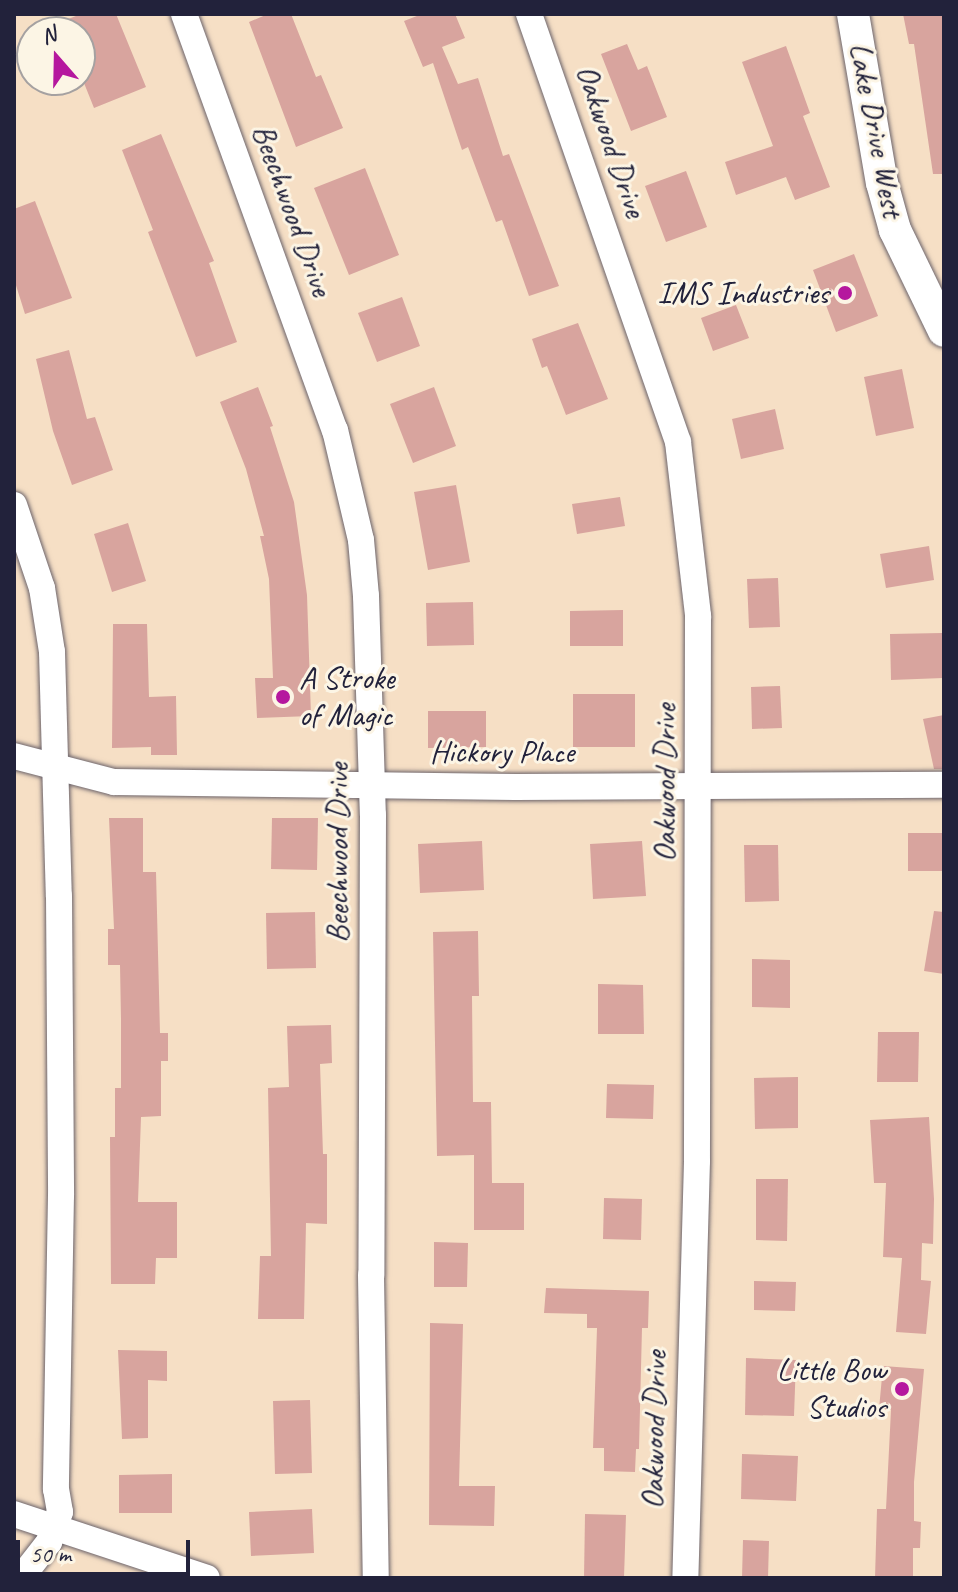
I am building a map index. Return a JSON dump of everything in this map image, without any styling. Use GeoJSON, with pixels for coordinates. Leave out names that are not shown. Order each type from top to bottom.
{"type":"FeatureCollection","features":[{"type":"Feature","properties":{"kind":"street","name":"Beechwood Drive"},"geometry":{"type":"LineString","coordinates":[[184,14],[280,271],[350,485],[366,596],[372,784],[371,1275],[376,1578]]}},
{"type":"Feature","properties":{"kind":"street","name":"Oakwood Drive"},"geometry":{"type":"LineString","coordinates":[[529,14],[678,442],[698,616],[697,1161],[685,1578]]}},
{"type":"Feature","properties":{"kind":"street","name":"Lake Drive West"},"geometry":{"type":"LineString","coordinates":[[853,14],[882,183],[895,230],[944,331]]}},
{"type":"Feature","properties":{"kind":"street"},"geometry":{"type":"LineString","coordinates":[[14,505],[42,588],[52,652],[61,1267],[57,1527],[21,1578]]}},
{"type":"Feature","properties":{"kind":"street","name":"Hickory Place"},"geometry":{"type":"LineString","coordinates":[[14,756],[114,782],[944,785]]}},
{"type":"Feature","properties":{"kind":"street"},"geometry":{"type":"LineString","coordinates":[[14,1514],[207,1578]]}},
{"type":"Feature","properties":{"kind":"building"},"geometry":{"type":"Polygon","coordinates":[[[116,14],[146,87],[94,108],[89,96],[96,96],[96,16],[76,16],[116,14]]]}},
{"type":"Feature","properties":{"kind":"building"},"geometry":{"type":"Polygon","coordinates":[[[268,14],[291,14],[316,77],[321,75],[343,128],[296,147],[249,22],[268,14]]]}},
{"type":"Feature","properties":{"kind":"building"},"geometry":{"type":"Polygon","coordinates":[[[422,14],[455,14],[465,38],[442,47],[458,84],[478,78],[503,156],[509,154],[559,286],[529,296],[502,220],[496,222],[468,147],[462,150],[433,63],[423,67],[404,21],[422,14]]]}},
{"type":"Feature","properties":{"kind":"building"},"geometry":{"type":"Polygon","coordinates":[[[903,14],[944,14],[944,174],[933,174],[914,44],[909,44],[903,14]]]}},
{"type":"Feature","properties":{"kind":"building"},"geometry":{"type":"Polygon","coordinates":[[[627,44],[638,70],[647,66],[667,117],[631,131],[601,54],[627,44]]]}},
{"type":"Feature","properties":{"kind":"building"},"geometry":{"type":"Polygon","coordinates":[[[786,46],[810,113],[803,116],[830,187],[795,200],[786,177],[736,195],[725,162],[773,146],[742,62],[786,46]]]}},
{"type":"Feature","properties":{"kind":"building"},"geometry":{"type":"Polygon","coordinates":[[[161,134],[214,261],[209,263],[237,342],[196,357],[148,232],[153,230],[122,150],[161,134]]]}},
{"type":"Feature","properties":{"kind":"building"},"geometry":{"type":"Polygon","coordinates":[[[365,168],[399,255],[349,275],[314,188],[365,168]]]}},
{"type":"Feature","properties":{"kind":"building"},"geometry":{"type":"Polygon","coordinates":[[[686,171],[707,227],[666,242],[645,186],[686,171]]]}},
{"type":"Feature","properties":{"kind":"building"},"geometry":{"type":"Polygon","coordinates":[[[35,201],[72,298],[25,314],[14,279],[14,209],[35,201]]]}},
{"type":"Feature","properties":{"kind":"building","name":"IMS Industries"},"geometry":{"type":"Polygon","coordinates":[[[854,254],[878,316],[836,332],[813,270],[854,254]]]}},
{"type":"Feature","properties":{"kind":"building"},"geometry":{"type":"Polygon","coordinates":[[[402,297],[420,346],[377,362],[358,313],[402,297]]]}},
{"type":"Feature","properties":{"kind":"building"},"geometry":{"type":"Polygon","coordinates":[[[736,305],[749,338],[713,351],[701,318],[736,305]]]}},
{"type":"Feature","properties":{"kind":"building"},"geometry":{"type":"Polygon","coordinates":[[[578,323],[608,399],[566,415],[547,366],[542,368],[532,339],[578,323]]]}},
{"type":"Feature","properties":{"kind":"building"},"geometry":{"type":"Polygon","coordinates":[[[69,350],[87,419],[95,417],[113,470],[72,485],[53,431],[36,359],[69,350]]]}},
{"type":"Feature","properties":{"kind":"building"},"geometry":{"type":"Polygon","coordinates":[[[902,369],[914,428],[876,436],[864,377],[902,369]]]}},
{"type":"Feature","properties":{"kind":"building"},"geometry":{"type":"Polygon","coordinates":[[[258,387],[273,426],[270,427],[294,502],[307,595],[311,716],[257,718],[255,678],[273,678],[269,579],[260,536],[264,536],[246,469],[220,402],[258,387]]]}},
{"type":"Feature","properties":{"kind":"building"},"geometry":{"type":"Polygon","coordinates":[[[434,387],[456,446],[413,463],[390,404],[434,387]]]}},
{"type":"Feature","properties":{"kind":"building"},"geometry":{"type":"Polygon","coordinates":[[[775,409],[784,449],[741,459],[732,419],[775,409]]]}},
{"type":"Feature","properties":{"kind":"building"},"geometry":{"type":"Polygon","coordinates":[[[456,485],[470,562],[428,570],[414,492],[456,485]]]}},
{"type":"Feature","properties":{"kind":"building"},"geometry":{"type":"Polygon","coordinates":[[[620,497],[625,526],[577,534],[572,504],[620,497]]]}},
{"type":"Feature","properties":{"kind":"building"},"geometry":{"type":"Polygon","coordinates":[[[128,523],[146,581],[112,592],[94,534],[128,523]]]}},
{"type":"Feature","properties":{"kind":"building"},"geometry":{"type":"Polygon","coordinates":[[[929,546],[934,580],[886,588],[880,554],[929,546]]]}},
{"type":"Feature","properties":{"kind":"building"},"geometry":{"type":"Polygon","coordinates":[[[778,578],[780,627],[749,628],[747,579],[778,578]]]}},
{"type":"Feature","properties":{"kind":"building"},"geometry":{"type":"Polygon","coordinates":[[[473,602],[474,645],[427,646],[426,603],[473,602]]]}},
{"type":"Feature","properties":{"kind":"building"},"geometry":{"type":"Polygon","coordinates":[[[623,610],[623,646],[570,646],[570,611],[623,610]]]}},
{"type":"Feature","properties":{"kind":"building"},"geometry":{"type":"Polygon","coordinates":[[[113,624],[147,624],[149,697],[176,696],[177,755],[151,755],[151,747],[112,748],[113,624]]]}},
{"type":"Feature","properties":{"kind":"building"},"geometry":{"type":"Polygon","coordinates":[[[942,633],[943,678],[891,680],[890,634],[942,633]]]}},
{"type":"Feature","properties":{"kind":"building"},"geometry":{"type":"Polygon","coordinates":[[[780,686],[782,728],[752,729],[751,687],[780,686]]]}},
{"type":"Feature","properties":{"kind":"building"},"geometry":{"type":"Polygon","coordinates":[[[573,694],[635,694],[635,747],[573,747],[573,694]]]}},
{"type":"Feature","properties":{"kind":"building"},"geometry":{"type":"Polygon","coordinates":[[[428,711],[486,711],[486,747],[428,748],[428,711]]]}},
{"type":"Feature","properties":{"kind":"building"},"geometry":{"type":"Polygon","coordinates":[[[944,715],[944,769],[934,769],[923,719],[944,715]]]}},
{"type":"Feature","properties":{"kind":"building"},"geometry":{"type":"Polygon","coordinates":[[[109,818],[143,818],[143,872],[156,872],[160,1033],[168,1033],[168,1061],[161,1061],[161,1116],[141,1117],[138,1202],[177,1202],[177,1258],[156,1258],[155,1284],[111,1284],[110,1137],[115,1137],[115,1088],[121,1088],[121,1019],[120,965],[108,965],[108,929],[114,929],[109,818]]]}},
{"type":"Feature","properties":{"kind":"building"},"geometry":{"type":"Polygon","coordinates":[[[272,818],[318,818],[317,870],[271,869],[272,818]]]}},
{"type":"Feature","properties":{"kind":"building"},"geometry":{"type":"Polygon","coordinates":[[[908,833],[944,833],[944,871],[908,871],[908,833]]]}},
{"type":"Feature","properties":{"kind":"building"},"geometry":{"type":"Polygon","coordinates":[[[482,841],[484,890],[420,893],[418,844],[482,841]]]}},
{"type":"Feature","properties":{"kind":"building"},"geometry":{"type":"Polygon","coordinates":[[[642,841],[646,896],[593,899],[590,844],[642,841]]]}},
{"type":"Feature","properties":{"kind":"building"},"geometry":{"type":"Polygon","coordinates":[[[744,845],[778,845],[779,901],[745,902],[744,845]]]}},
{"type":"Feature","properties":{"kind":"building"},"geometry":{"type":"Polygon","coordinates":[[[934,911],[944,912],[944,974],[924,971],[934,911]]]}},
{"type":"Feature","properties":{"kind":"building"},"geometry":{"type":"Polygon","coordinates":[[[315,912],[316,968],[267,969],[266,913],[315,912]]]}},
{"type":"Feature","properties":{"kind":"building"},"geometry":{"type":"Polygon","coordinates":[[[478,931],[479,996],[472,996],[473,1102],[491,1102],[492,1183],[524,1183],[524,1230],[474,1230],[474,1155],[437,1156],[433,932],[478,931]]]}},
{"type":"Feature","properties":{"kind":"building"},"geometry":{"type":"Polygon","coordinates":[[[752,959],[790,960],[790,1008],[752,1007],[752,959]]]}},
{"type":"Feature","properties":{"kind":"building"},"geometry":{"type":"Polygon","coordinates":[[[598,984],[643,985],[644,1034],[598,1034],[598,984]]]}},
{"type":"Feature","properties":{"kind":"building"},"geometry":{"type":"Polygon","coordinates":[[[331,1025],[332,1063],[320,1064],[323,1154],[327,1154],[327,1224],[306,1223],[304,1319],[258,1319],[260,1256],[271,1256],[268,1088],[289,1087],[287,1026],[331,1025]]]}},
{"type":"Feature","properties":{"kind":"building"},"geometry":{"type":"Polygon","coordinates":[[[878,1032],[919,1032],[918,1082],[877,1082],[878,1032]]]}},
{"type":"Feature","properties":{"kind":"building"},"geometry":{"type":"Polygon","coordinates":[[[798,1077],[798,1128],[755,1129],[754,1078],[798,1077]]]}},
{"type":"Feature","properties":{"kind":"building"},"geometry":{"type":"Polygon","coordinates":[[[607,1084],[654,1085],[653,1119],[606,1118],[607,1084]]]}},
{"type":"Feature","properties":{"kind":"building"},"geometry":{"type":"Polygon","coordinates":[[[929,1117],[934,1199],[933,1244],[922,1243],[921,1280],[931,1281],[926,1334],[896,1332],[902,1258],[883,1257],[886,1183],[874,1183],[870,1120],[929,1117]]]}},
{"type":"Feature","properties":{"kind":"building"},"geometry":{"type":"Polygon","coordinates":[[[756,1179],[788,1179],[787,1241],[756,1240],[756,1179]]]}},
{"type":"Feature","properties":{"kind":"building"},"geometry":{"type":"Polygon","coordinates":[[[604,1198],[642,1199],[641,1240],[603,1239],[604,1198]]]}},
{"type":"Feature","properties":{"kind":"building"},"geometry":{"type":"Polygon","coordinates":[[[434,1242],[468,1243],[467,1287],[434,1287],[434,1242]]]}},
{"type":"Feature","properties":{"kind":"building"},"geometry":{"type":"Polygon","coordinates":[[[754,1281],[796,1282],[795,1311],[754,1310],[754,1281]]]}},
{"type":"Feature","properties":{"kind":"building"},"geometry":{"type":"Polygon","coordinates":[[[546,1288],[649,1291],[648,1328],[642,1328],[639,1449],[636,1449],[635,1472],[604,1471],[604,1448],[593,1448],[597,1328],[587,1328],[587,1314],[544,1313],[546,1288]]]}},
{"type":"Feature","properties":{"kind":"building"},"geometry":{"type":"Polygon","coordinates":[[[430,1323],[463,1324],[459,1486],[495,1486],[494,1526],[429,1525],[430,1323]]]}},
{"type":"Feature","properties":{"kind":"building"},"geometry":{"type":"Polygon","coordinates":[[[118,1350],[167,1351],[167,1381],[148,1380],[148,1438],[122,1439],[118,1350]]]}},
{"type":"Feature","properties":{"kind":"building"},"geometry":{"type":"Polygon","coordinates":[[[746,1358],[796,1360],[794,1416],[745,1415],[746,1358]]]}},
{"type":"Feature","properties":{"kind":"building"},"geometry":{"type":"Polygon","coordinates":[[[883,1366],[924,1369],[914,1482],[914,1521],[921,1522],[920,1548],[913,1548],[913,1578],[875,1578],[877,1509],[886,1509],[891,1410],[879,1409],[883,1366]]]}},
{"type":"Feature","properties":{"kind":"building"},"geometry":{"type":"Polygon","coordinates":[[[310,1400],[312,1473],[275,1474],[273,1401],[310,1400]]]}},
{"type":"Feature","properties":{"kind":"building"},"geometry":{"type":"Polygon","coordinates":[[[742,1454],[798,1456],[796,1501],[741,1499],[742,1454]]]}},
{"type":"Feature","properties":{"kind":"building"},"geometry":{"type":"Polygon","coordinates":[[[172,1474],[172,1513],[119,1513],[119,1475],[172,1474]]]}},
{"type":"Feature","properties":{"kind":"building"},"geometry":{"type":"Polygon","coordinates":[[[312,1509],[314,1553],[251,1556],[249,1512],[312,1509]]]}},
{"type":"Feature","properties":{"kind":"building"},"geometry":{"type":"Polygon","coordinates":[[[585,1514],[626,1515],[624,1578],[584,1578],[585,1514]]]}},
{"type":"Feature","properties":{"kind":"building"},"geometry":{"type":"Polygon","coordinates":[[[743,1540],[769,1541],[768,1578],[742,1578],[743,1540]]]}},
{"type":"Feature","properties":{"kind":"place","name":"IMS Industries"},"geometry":{"type":"Point","coordinates":[845,293]}},
{"type":"Feature","properties":{"kind":"place","name":"A Stroke of Magic"},"geometry":{"type":"Point","coordinates":[283,697]}},
{"type":"Feature","properties":{"kind":"place","name":"Little Bow Studios"},"geometry":{"type":"Point","coordinates":[902,1389]}}]}
